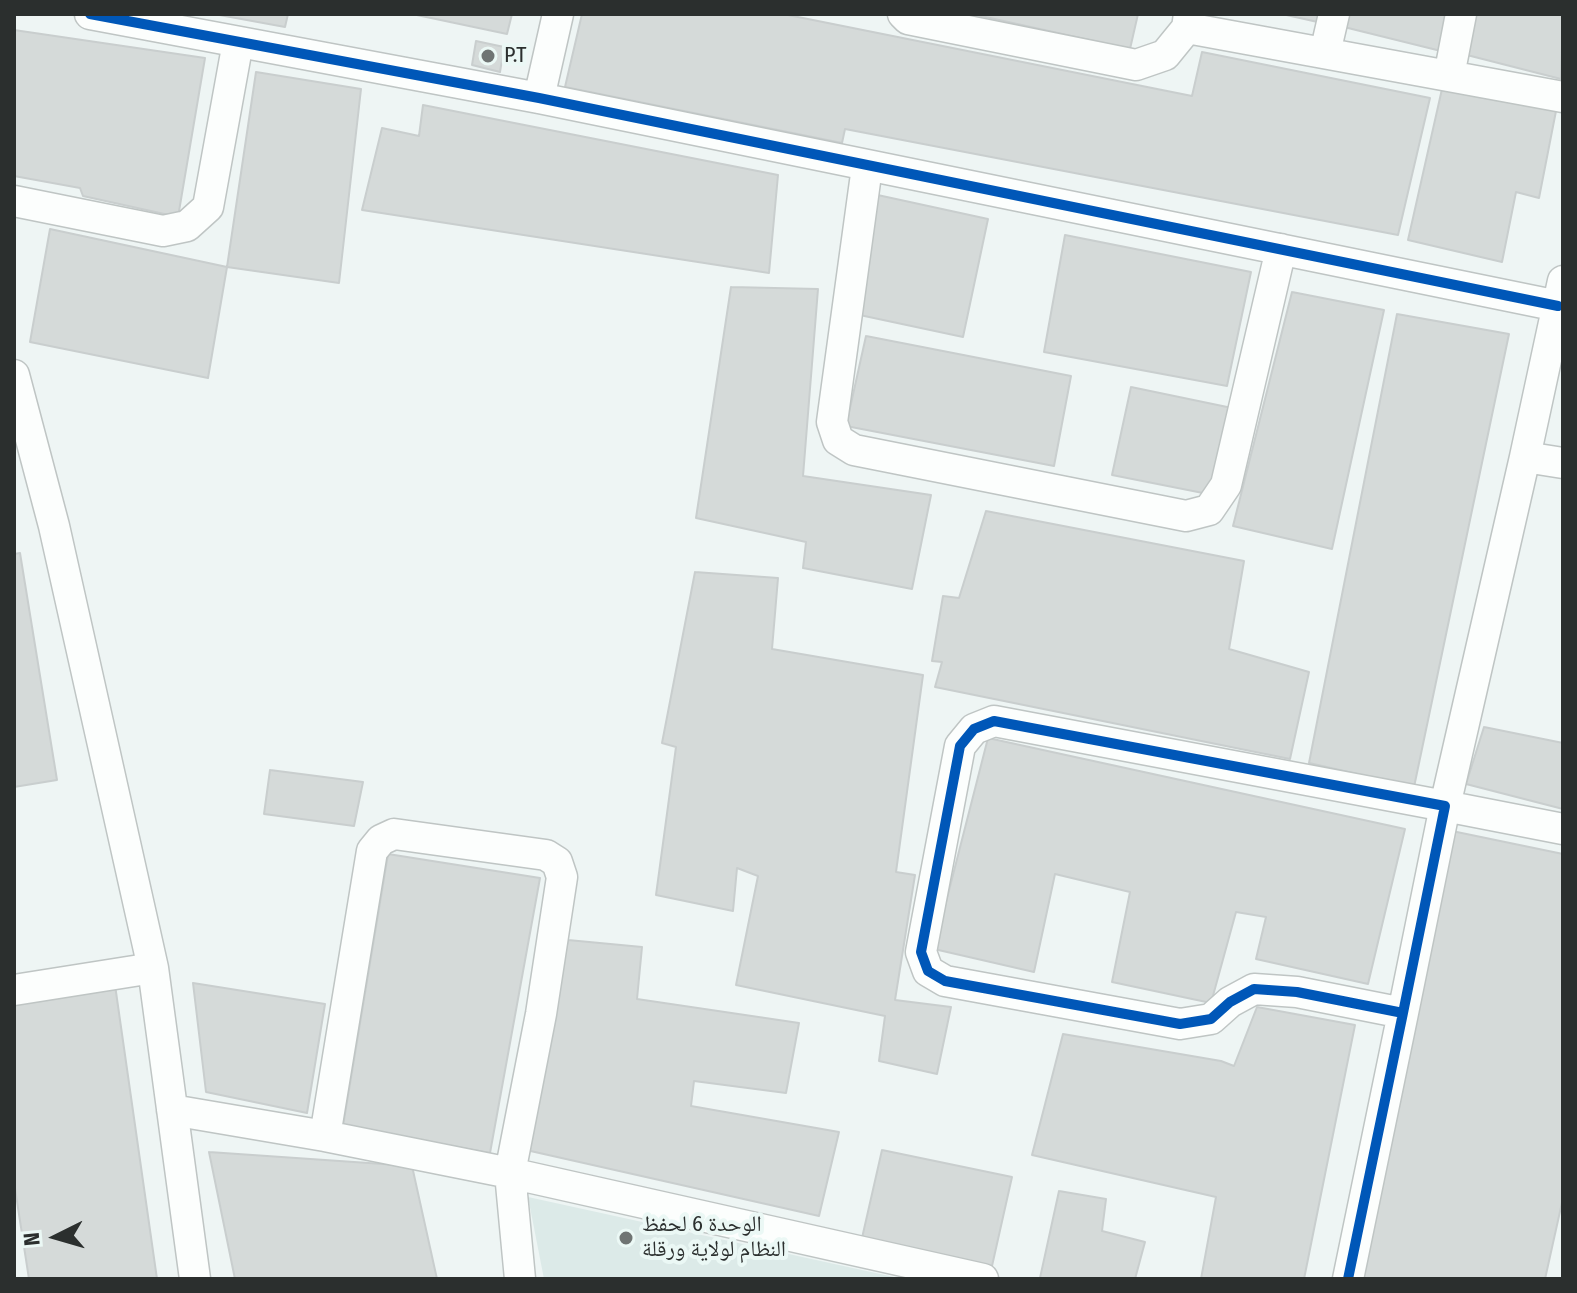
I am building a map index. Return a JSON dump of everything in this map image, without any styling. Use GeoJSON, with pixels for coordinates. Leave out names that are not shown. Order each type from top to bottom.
{"type":"FeatureCollection","features":[{"type":"Feature","properties":{"kind":"street"},"geometry":{"type":"LineString","coordinates":[[90,14],[539,98],[1281,249],[1561,293],[1445,806],[1348,1279]]}},
{"type":"Feature","properties":{"kind":"street"},"geometry":{"type":"LineString","coordinates":[[539,98],[558,14]]}},
{"type":"Feature","properties":{"kind":"street"},"geometry":{"type":"LineString","coordinates":[[903,14],[908,19],[1136,65],[1165,55],[1188,21],[1325,53],[1563,97]]}},
{"type":"Feature","properties":{"kind":"street"},"geometry":{"type":"LineString","coordinates":[[1325,53],[1334,14]]}},
{"type":"Feature","properties":{"kind":"street"},"geometry":{"type":"LineString","coordinates":[[1449,76],[1461,14]]}},
{"type":"Feature","properties":{"kind":"street"},"geometry":{"type":"LineString","coordinates":[[14,201],[163,231],[187,226],[208,207],[238,42]]}},
{"type":"Feature","properties":{"kind":"street"},"geometry":{"type":"LineString","coordinates":[[867,167],[832,422],[838,440],[854,450],[1186,516],[1209,510],[1226,485],[1281,249]]}},
{"type":"Feature","properties":{"kind":"street"},"geometry":{"type":"LineString","coordinates":[[17,394],[54,526],[153,968],[195,1279]]}},
{"type":"Feature","properties":{"kind":"street"},"geometry":{"type":"LineString","coordinates":[[1525,457],[1563,463]]}},
{"type":"Feature","properties":{"kind":"street"},"geometry":{"type":"LineString","coordinates":[[1403,1013],[1297,992],[1254,989],[1230,1002],[1211,1019],[1180,1024],[945,981],[928,971],[921,952],[960,746],[974,729],[994,721],[1563,829]]}},
{"type":"Feature","properties":{"kind":"street"},"geometry":{"type":"LineString","coordinates":[[325,1136],[372,851],[381,840],[394,834],[546,855],[557,862],[562,877],[541,1014],[510,1173],[520,1279]]}},
{"type":"Feature","properties":{"kind":"street"},"geometry":{"type":"LineString","coordinates":[[14,990],[153,968]]}},
{"type":"Feature","properties":{"kind":"street"},"geometry":{"type":"LineString","coordinates":[[172,1110],[325,1136],[510,1173],[983,1279]]}},
{"type":"Feature","properties":{"kind":"shaded area","name":"الوحدة 6 لحفظ النظام لولاية ورقلة"},"geometry":{"type":"Polygon","coordinates":[[[528,1197],[903,1279],[544,1279],[528,1197]]]}},
{"type":"Feature","properties":{"kind":"building"},"geometry":{"type":"Polygon","coordinates":[[[214,14],[288,14],[285,27],[214,14]]]}},
{"type":"Feature","properties":{"kind":"building"},"geometry":{"type":"Polygon","coordinates":[[[412,14],[512,14],[507,34],[412,14]]]}},
{"type":"Feature","properties":{"kind":"building"},"geometry":{"type":"Polygon","coordinates":[[[582,14],[783,14],[1192,96],[1202,52],[1430,98],[1398,235],[845,129],[842,143],[565,87],[582,14]]]}},
{"type":"Feature","properties":{"kind":"building"},"geometry":{"type":"Polygon","coordinates":[[[972,14],[1138,14],[1130,49],[972,14]]]}},
{"type":"Feature","properties":{"kind":"building"},"geometry":{"type":"Polygon","coordinates":[[[1282,14],[1324,14],[1322,23],[1282,14]]]}},
{"type":"Feature","properties":{"kind":"building"},"geometry":{"type":"Polygon","coordinates":[[[1347,14],[1453,14],[1445,52],[1344,27],[1347,14]]]}},
{"type":"Feature","properties":{"kind":"building"},"geometry":{"type":"Polygon","coordinates":[[[1471,14],[1563,14],[1561,79],[1463,54],[1471,14]]]}},
{"type":"Feature","properties":{"kind":"building"},"geometry":{"type":"Polygon","coordinates":[[[14,30],[205,58],[178,217],[83,196],[80,188],[14,176],[14,30]]]}},
{"type":"Feature","properties":{"kind":"building","name":"P.T"},"geometry":{"type":"Polygon","coordinates":[[[476,41],[504,47],[500,72],[472,65],[476,41]]]}},
{"type":"Feature","properties":{"kind":"building"},"geometry":{"type":"Polygon","coordinates":[[[256,72],[361,89],[339,283],[227,267],[256,72]]]}},
{"type":"Feature","properties":{"kind":"building"},"geometry":{"type":"Polygon","coordinates":[[[1442,89],[1556,111],[1539,198],[1516,192],[1502,262],[1408,240],[1442,89]]]}},
{"type":"Feature","properties":{"kind":"building"},"geometry":{"type":"Polygon","coordinates":[[[423,105],[778,175],[769,273],[362,210],[382,128],[419,136],[423,105]]]}},
{"type":"Feature","properties":{"kind":"building"},"geometry":{"type":"Polygon","coordinates":[[[873,194],[988,219],[963,337],[855,314],[873,194]]]}},
{"type":"Feature","properties":{"kind":"building"},"geometry":{"type":"Polygon","coordinates":[[[50,229],[227,267],[208,378],[30,342],[50,229]]]}},
{"type":"Feature","properties":{"kind":"building"},"geometry":{"type":"Polygon","coordinates":[[[1065,235],[1251,272],[1227,386],[1044,352],[1065,235]]]}},
{"type":"Feature","properties":{"kind":"building"},"geometry":{"type":"Polygon","coordinates":[[[731,287],[818,289],[803,476],[931,495],[912,589],[803,568],[806,542],[696,518],[731,287]]]}},
{"type":"Feature","properties":{"kind":"building"},"geometry":{"type":"Polygon","coordinates":[[[1292,292],[1384,310],[1332,549],[1233,526],[1292,292]]]}},
{"type":"Feature","properties":{"kind":"building"},"geometry":{"type":"Polygon","coordinates":[[[1397,314],[1509,334],[1414,787],[1309,763],[1397,314]]]}},
{"type":"Feature","properties":{"kind":"building"},"geometry":{"type":"Polygon","coordinates":[[[866,336],[1071,376],[1054,466],[846,426],[866,336]]]}},
{"type":"Feature","properties":{"kind":"building"},"geometry":{"type":"Polygon","coordinates":[[[1131,387],[1232,408],[1208,494],[1112,475],[1131,387]]]}},
{"type":"Feature","properties":{"kind":"building"},"geometry":{"type":"Polygon","coordinates":[[[986,511],[1244,561],[1229,649],[1309,672],[1290,759],[935,687],[942,662],[932,661],[943,596],[959,598],[986,511]]]}},
{"type":"Feature","properties":{"kind":"building"},"geometry":{"type":"Polygon","coordinates":[[[20,553],[57,780],[14,787],[14,554],[20,553]]]}},
{"type":"Feature","properties":{"kind":"building"},"geometry":{"type":"Polygon","coordinates":[[[695,572],[778,578],[772,649],[923,675],[896,872],[915,875],[895,1000],[951,1007],[937,1074],[879,1061],[885,1016],[736,985],[758,876],[737,868],[733,911],[656,895],[676,747],[662,743],[695,572]]]}},
{"type":"Feature","properties":{"kind":"building"},"geometry":{"type":"Polygon","coordinates":[[[1484,727],[1563,743],[1563,809],[1466,784],[1484,727]]]}},
{"type":"Feature","properties":{"kind":"building"},"geometry":{"type":"Polygon","coordinates":[[[988,738],[1405,829],[1368,984],[1256,959],[1266,917],[1236,912],[1211,1003],[1112,982],[1130,892],[1055,874],[1034,972],[934,949],[988,738]]]}},
{"type":"Feature","properties":{"kind":"building"},"geometry":{"type":"Polygon","coordinates":[[[270,770],[363,782],[354,826],[264,814],[270,770]]]}},
{"type":"Feature","properties":{"kind":"building"},"geometry":{"type":"Polygon","coordinates":[[[1452,831],[1563,854],[1563,1198],[1545,1279],[1355,1279],[1452,831]]]}},
{"type":"Feature","properties":{"kind":"building"},"geometry":{"type":"Polygon","coordinates":[[[388,854],[540,878],[490,1153],[343,1126],[388,854]]]}},
{"type":"Feature","properties":{"kind":"building"},"geometry":{"type":"Polygon","coordinates":[[[568,940],[642,947],[637,999],[799,1023],[786,1093],[694,1081],[691,1106],[839,1132],[819,1216],[526,1150],[568,940]]]}},
{"type":"Feature","properties":{"kind":"building"},"geometry":{"type":"Polygon","coordinates":[[[193,983],[325,1004],[307,1113],[206,1092],[193,983]]]}},
{"type":"Feature","properties":{"kind":"building"},"geometry":{"type":"Polygon","coordinates":[[[115,985],[157,1279],[29,1279],[14,1182],[14,999],[115,985]]]}},
{"type":"Feature","properties":{"kind":"building"},"geometry":{"type":"Polygon","coordinates":[[[1257,1007],[1355,1025],[1304,1279],[1201,1279],[1216,1197],[1032,1155],[1063,1034],[1221,1061],[1234,1066],[1257,1007]]]}},
{"type":"Feature","properties":{"kind":"building"},"geometry":{"type":"Polygon","coordinates":[[[882,1150],[1012,1177],[992,1266],[862,1238],[882,1150]]]}},
{"type":"Feature","properties":{"kind":"building"},"geometry":{"type":"Polygon","coordinates":[[[209,1152],[412,1166],[437,1279],[235,1279],[209,1152]]]}},
{"type":"Feature","properties":{"kind":"building"},"geometry":{"type":"Polygon","coordinates":[[[1059,1191],[1106,1199],[1102,1231],[1145,1242],[1135,1279],[1040,1278],[1059,1191]]]}},
{"type":"Feature","properties":{"kind":"cycle path"},"geometry":{"type":"LineString","coordinates":[[90,14],[539,98],[1558,306]]}},
{"type":"Feature","properties":{"kind":"cycle path"},"geometry":{"type":"LineString","coordinates":[[1348,1279],[1403,1013],[1445,806],[994,721],[974,729],[960,746],[921,952],[928,971],[945,981],[1180,1024],[1211,1019],[1230,1002],[1254,989],[1297,992],[1403,1013]]}},
{"type":"Feature","properties":{"kind":"place","name":"P.T"},"geometry":{"type":"Point","coordinates":[488,56]}},
{"type":"Feature","properties":{"kind":"place","name":"الوحدة 6 لحفظ النظام لولاية ورقلة"},"geometry":{"type":"Point","coordinates":[626,1238]}}]}
